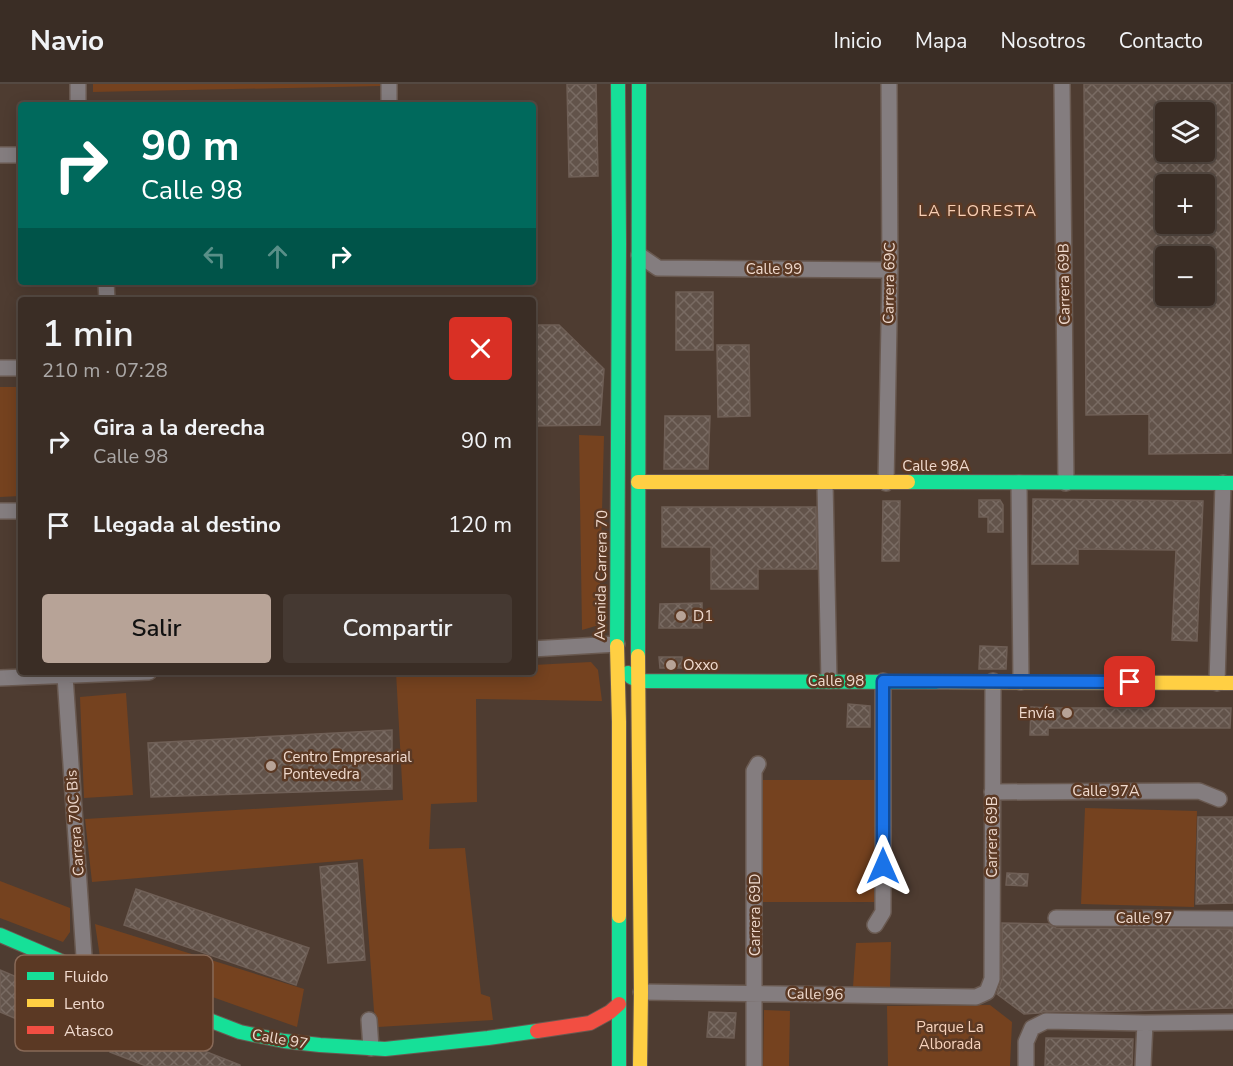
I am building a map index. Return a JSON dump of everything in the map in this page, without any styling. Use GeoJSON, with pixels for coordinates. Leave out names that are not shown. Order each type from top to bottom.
{"type":"FeatureCollection","features":[{"type":"Feature","properties":{"kind":"street"},"geometry":{"type":"LineString","coordinates":[[78,84],[78,102]]}},
{"type":"Feature","properties":{"kind":"street"},"geometry":{"type":"LineString","coordinates":[[389,84],[389,102]]}},
{"type":"Feature","properties":{"kind":"street","name":"Avenida Carrera 70"},"geometry":{"type":"LineString","coordinates":[[618,84],[619,1004],[610,1039],[619,1066]]}},
{"type":"Feature","properties":{"kind":"street"},"geometry":{"type":"LineString","coordinates":[[639,84],[640,1066]]}},
{"type":"Feature","properties":{"kind":"street","name":"Carrera 69C"},"geometry":{"type":"LineString","coordinates":[[886,483],[890,270],[889,84]]}},
{"type":"Feature","properties":{"kind":"street","name":"Carrera 69B"},"geometry":{"type":"LineString","coordinates":[[1062,84],[1066,483]]}},
{"type":"Feature","properties":{"kind":"street"},"geometry":{"type":"LineString","coordinates":[[0,155],[18,155]]}},
{"type":"Feature","properties":{"kind":"street"},"geometry":{"type":"LineString","coordinates":[[619,253],[629,245],[635,250],[635,277],[639,280]]}},
{"type":"Feature","properties":{"kind":"street"},"geometry":{"type":"LineString","coordinates":[[639,255],[658,268],[639,280]]}},
{"type":"Feature","properties":{"kind":"street","name":"Calle 99"},"geometry":{"type":"LineString","coordinates":[[658,268],[890,270]]}},
{"type":"Feature","properties":{"kind":"street"},"geometry":{"type":"LineString","coordinates":[[0,368],[18,368]]}},
{"type":"Feature","properties":{"kind":"street","name":"Calle 98A"},"geometry":{"type":"LineString","coordinates":[[638,482],[1228,483]]}},
{"type":"Feature","properties":{"kind":"street"},"geometry":{"type":"LineString","coordinates":[[825,483],[829,681]]}},
{"type":"Feature","properties":{"kind":"street"},"geometry":{"type":"LineString","coordinates":[[1019,483],[1021,682]]}},
{"type":"Feature","properties":{"kind":"street"},"geometry":{"type":"LineString","coordinates":[[1225,683],[1228,483]]}},
{"type":"Feature","properties":{"kind":"street"},"geometry":{"type":"LineString","coordinates":[[0,511],[18,511]]}},
{"type":"Feature","properties":{"kind":"street"},"geometry":{"type":"LineString","coordinates":[[536,649],[617,644],[628,673],[639,681]]}},
{"type":"Feature","properties":{"kind":"street"},"geometry":{"type":"LineString","coordinates":[[0,678],[81,675]]}},
{"type":"Feature","properties":{"kind":"street","name":"Carrera 70C Bis"},"geometry":{"type":"LineString","coordinates":[[65,676],[84,955]]}},
{"type":"Feature","properties":{"kind":"street","name":"Calle 98"},"geometry":{"type":"LineString","coordinates":[[639,681],[1225,683]]}},
{"type":"Feature","properties":{"kind":"street"},"geometry":{"type":"LineString","coordinates":[[875,925],[883,912],[883,681]]}},
{"type":"Feature","properties":{"kind":"street","name":"Carrera 69B"},"geometry":{"type":"LineString","coordinates":[[987,992],[992,979],[993,681]]}},
{"type":"Feature","properties":{"kind":"street","name":"Carrera 69D"},"geometry":{"type":"LineString","coordinates":[[754,1066],[754,771],[758,764]]}},
{"type":"Feature","properties":{"kind":"street","name":"Calle 97A"},"geometry":{"type":"LineString","coordinates":[[992,792],[1199,791],[1220,799]]}},
{"type":"Feature","properties":{"kind":"street","name":"Calle 97"},"geometry":{"type":"LineString","coordinates":[[1056,918],[1233,919]]}},
{"type":"Feature","properties":{"kind":"street","name":"Calle 97"},"geometry":{"type":"LineString","coordinates":[[0,935],[47,955]]}},
{"type":"Feature","properties":{"kind":"street","name":"Calle 96"},"geometry":{"type":"LineString","coordinates":[[641,992],[976,997],[987,992]]}},
{"type":"Feature","properties":{"kind":"street","name":"Calle 97"},"geometry":{"type":"LineString","coordinates":[[213,1021],[240,1032],[302,1043],[385,1048],[488,1038],[578,1025],[600,1018],[619,1004]]}},
{"type":"Feature","properties":{"kind":"street"},"geometry":{"type":"LineString","coordinates":[[369,1020],[371,1048]]}},
{"type":"Feature","properties":{"kind":"street"},"geometry":{"type":"LineString","coordinates":[[1026,1066],[1026,1042],[1032,1028],[1046,1021],[1233,1022]]}},
{"type":"Feature","properties":{"kind":"street"},"geometry":{"type":"LineString","coordinates":[[1143,1066],[1145,1023]]}},
{"type":"Feature","properties":{"kind":"street","name":"Calle 97"},"geometry":{"type":"LineString","coordinates":[[578,1025],[590,1028],[610,1039]]}},
{"type":"Feature","properties":{"kind":"green space"},"geometry":{"type":"Polygon","coordinates":[[[93,84],[381,84],[381,86],[93,92],[93,84]]]}},
{"type":"Feature","properties":{"kind":"green space"},"geometry":{"type":"Polygon","coordinates":[[[0,387],[18,387],[18,496],[0,497],[0,387]]]}},
{"type":"Feature","properties":{"kind":"green space"},"geometry":{"type":"Polygon","coordinates":[[[579,435],[604,436],[599,625],[582,630],[579,435]]]}},
{"type":"Feature","properties":{"kind":"green space"},"geometry":{"type":"Polygon","coordinates":[[[591,662],[598,670],[602,701],[476,699],[477,802],[431,804],[429,849],[465,848],[481,994],[490,997],[493,1020],[378,1027],[374,1011],[363,859],[92,882],[85,819],[403,800],[396,675],[536,675],[536,665],[591,662]]]}},
{"type":"Feature","properties":{"kind":"green space"},"geometry":{"type":"Polygon","coordinates":[[[126,693],[133,795],[84,798],[80,697],[126,693]]]}},
{"type":"Feature","properties":{"kind":"green space"},"geometry":{"type":"Polygon","coordinates":[[[758,780],[874,780],[874,902],[758,902],[758,780]]]}},
{"type":"Feature","properties":{"kind":"green space"},"geometry":{"type":"Polygon","coordinates":[[[1085,808],[1197,811],[1194,907],[1081,904],[1085,808]]]}},
{"type":"Feature","properties":{"kind":"green space"},"geometry":{"type":"Polygon","coordinates":[[[0,881],[70,908],[70,932],[63,942],[0,918],[0,881]]]}},
{"type":"Feature","properties":{"kind":"green space"},"geometry":{"type":"Polygon","coordinates":[[[95,924],[195,955],[100,955],[95,924]]]}},
{"type":"Feature","properties":{"kind":"green space"},"geometry":{"type":"Polygon","coordinates":[[[891,942],[890,988],[853,987],[856,943],[891,942]]]}},
{"type":"Feature","properties":{"kind":"green space"},"geometry":{"type":"Polygon","coordinates":[[[213,961],[304,989],[297,1027],[213,997],[213,961]]]}},
{"type":"Feature","properties":{"kind":"green space","name":"Parque La Alborada"},"geometry":{"type":"Polygon","coordinates":[[[990,1005],[1012,1022],[1010,1066],[888,1066],[887,1006],[990,1005]]]}},
{"type":"Feature","properties":{"kind":"green space"},"geometry":{"type":"Polygon","coordinates":[[[764,1010],[790,1011],[789,1066],[763,1066],[764,1010]]]}},
{"type":"Feature","properties":{"kind":"building"},"geometry":{"type":"Polygon","coordinates":[[[567,84],[596,84],[598,176],[569,177],[567,84]]]}},
{"type":"Feature","properties":{"kind":"building"},"geometry":{"type":"Polygon","coordinates":[[[1084,84],[1230,84],[1231,453],[1149,454],[1149,414],[1086,415],[1084,84]]]}},
{"type":"Feature","properties":{"kind":"building"},"geometry":{"type":"Polygon","coordinates":[[[676,292],[713,292],[713,350],[676,350],[676,292]]]}},
{"type":"Feature","properties":{"kind":"building"},"geometry":{"type":"Polygon","coordinates":[[[536,325],[559,325],[604,369],[600,425],[536,426],[536,325]]]}},
{"type":"Feature","properties":{"kind":"building"},"geometry":{"type":"Polygon","coordinates":[[[717,345],[749,345],[750,416],[718,417],[717,345]]]}},
{"type":"Feature","properties":{"kind":"building"},"geometry":{"type":"Polygon","coordinates":[[[665,416],[710,416],[708,469],[664,469],[665,416]]]}},
{"type":"Feature","properties":{"kind":"building"},"geometry":{"type":"Polygon","coordinates":[[[1033,499],[1203,501],[1197,641],[1172,640],[1176,550],[1078,549],[1078,564],[1032,564],[1033,499]]]}},
{"type":"Feature","properties":{"kind":"building"},"geometry":{"type":"Polygon","coordinates":[[[979,500],[1000,500],[1003,505],[1003,532],[988,532],[988,517],[979,517],[979,500]]]}},
{"type":"Feature","properties":{"kind":"building"},"geometry":{"type":"Polygon","coordinates":[[[883,501],[900,501],[899,561],[882,561],[883,501]]]}},
{"type":"Feature","properties":{"kind":"building"},"geometry":{"type":"Polygon","coordinates":[[[662,507],[816,507],[817,569],[758,569],[758,589],[711,589],[711,547],[662,547],[662,507]]]}},
{"type":"Feature","properties":{"kind":"building","name":"D1"},"geometry":{"type":"Polygon","coordinates":[[[702,603],[702,628],[659,628],[660,604],[702,603]]]}},
{"type":"Feature","properties":{"kind":"building"},"geometry":{"type":"Polygon","coordinates":[[[980,646],[1007,647],[1006,669],[979,669],[980,646]]]}},
{"type":"Feature","properties":{"kind":"building","name":"Oxxo"},"geometry":{"type":"Polygon","coordinates":[[[659,657],[682,657],[682,668],[660,668],[659,657]]]}},
{"type":"Feature","properties":{"kind":"building"},"geometry":{"type":"Polygon","coordinates":[[[848,704],[870,706],[870,727],[847,727],[848,704]]]}},
{"type":"Feature","properties":{"kind":"building"},"geometry":{"type":"Polygon","coordinates":[[[1031,707],[1231,708],[1230,728],[1048,728],[1048,735],[1030,735],[1031,707]]]}},
{"type":"Feature","properties":{"kind":"building","name":"Centro Empresarial Pontevedra"},"geometry":{"type":"Polygon","coordinates":[[[392,730],[392,789],[151,797],[148,743],[392,730]]]}},
{"type":"Feature","properties":{"kind":"building"},"geometry":{"type":"Polygon","coordinates":[[[1198,817],[1233,817],[1233,903],[1196,904],[1198,817]]]}},
{"type":"Feature","properties":{"kind":"building"},"geometry":{"type":"Polygon","coordinates":[[[357,863],[365,960],[328,963],[320,867],[357,863]]]}},
{"type":"Feature","properties":{"kind":"building"},"geometry":{"type":"Polygon","coordinates":[[[1007,873],[1028,874],[1027,886],[1006,885],[1007,873]]]}},
{"type":"Feature","properties":{"kind":"building"},"geometry":{"type":"Polygon","coordinates":[[[136,889],[309,948],[296,985],[124,925],[136,889]]]}},
{"type":"Feature","properties":{"kind":"building"},"geometry":{"type":"Polygon","coordinates":[[[1002,923],[1048,924],[1056,928],[1233,929],[1233,1008],[1046,1011],[1024,1014],[997,994],[1002,979],[1002,923]]]}},
{"type":"Feature","properties":{"kind":"building"},"geometry":{"type":"Polygon","coordinates":[[[0,970],[15,976],[15,1018],[0,1012],[0,970]]]}},
{"type":"Feature","properties":{"kind":"building"},"geometry":{"type":"Polygon","coordinates":[[[709,1012],[736,1013],[734,1038],[707,1037],[709,1012]]]}},
{"type":"Feature","properties":{"kind":"building"},"geometry":{"type":"Polygon","coordinates":[[[1046,1038],[1133,1039],[1132,1066],[1045,1066],[1046,1038]]]}},
{"type":"Feature","properties":{"kind":"building"},"geometry":{"type":"Polygon","coordinates":[[[204,1051],[240,1066],[146,1066],[110,1052],[204,1051]]]}},
{"type":"Feature","properties":{"kind":"traffic: fast"},"geometry":{"type":"LineString","coordinates":[[617,646],[618,84]]}},
{"type":"Feature","properties":{"kind":"traffic: fast"},"geometry":{"type":"LineString","coordinates":[[638,656],[639,84]]}},
{"type":"Feature","properties":{"kind":"traffic: fast"},"geometry":{"type":"LineString","coordinates":[[908,482],[1233,483]]}},
{"type":"Feature","properties":{"kind":"traffic: fast"},"geometry":{"type":"LineString","coordinates":[[628,673],[639,681],[940,682]]}},
{"type":"Feature","properties":{"kind":"traffic: fast"},"geometry":{"type":"LineString","coordinates":[[619,916],[619,1066]]}},
{"type":"Feature","properties":{"kind":"traffic: fast"},"geometry":{"type":"LineString","coordinates":[[0,935],[47,955]]}},
{"type":"Feature","properties":{"kind":"traffic: fast"},"geometry":{"type":"LineString","coordinates":[[213,1022],[240,1032],[284,1041],[385,1049],[537,1031]]}},
{"type":"Feature","properties":{"kind":"traffic: slow"},"geometry":{"type":"LineString","coordinates":[[638,482],[908,482]]}},
{"type":"Feature","properties":{"kind":"traffic: slow"},"geometry":{"type":"LineString","coordinates":[[617,646],[619,916]]}},
{"type":"Feature","properties":{"kind":"traffic: slow"},"geometry":{"type":"LineString","coordinates":[[638,656],[640,1066]]}},
{"type":"Feature","properties":{"kind":"traffic: slow"},"geometry":{"type":"LineString","coordinates":[[940,682],[1233,683]]}},
{"type":"Feature","properties":{"kind":"traffic: jam"},"geometry":{"type":"LineString","coordinates":[[537,1031],[590,1023],[619,1004]]}},
{"type":"Feature","properties":{"kind":"place","name":"D1"},"geometry":{"type":"Point","coordinates":[681,616]}},
{"type":"Feature","properties":{"kind":"place","name":"Oxxo"},"geometry":{"type":"Point","coordinates":[671,665]}},
{"type":"Feature","properties":{"kind":"place","name":"Envía"},"geometry":{"type":"Point","coordinates":[1067,713]}},
{"type":"Feature","properties":{"kind":"place","name":"Centro Empresarial Pontevedra"},"geometry":{"type":"Point","coordinates":[271,766]}},
{"type":"Feature","properties":{"kind":"district","name":"LA FLORESTA"},"geometry":{"type":"Point","coordinates":[978,210]}},
{"type":"Feature","properties":{"kind":"route"},"geometry":{"type":"LineString","coordinates":[[883,866],[883,681],[1130,682]]}}]}
